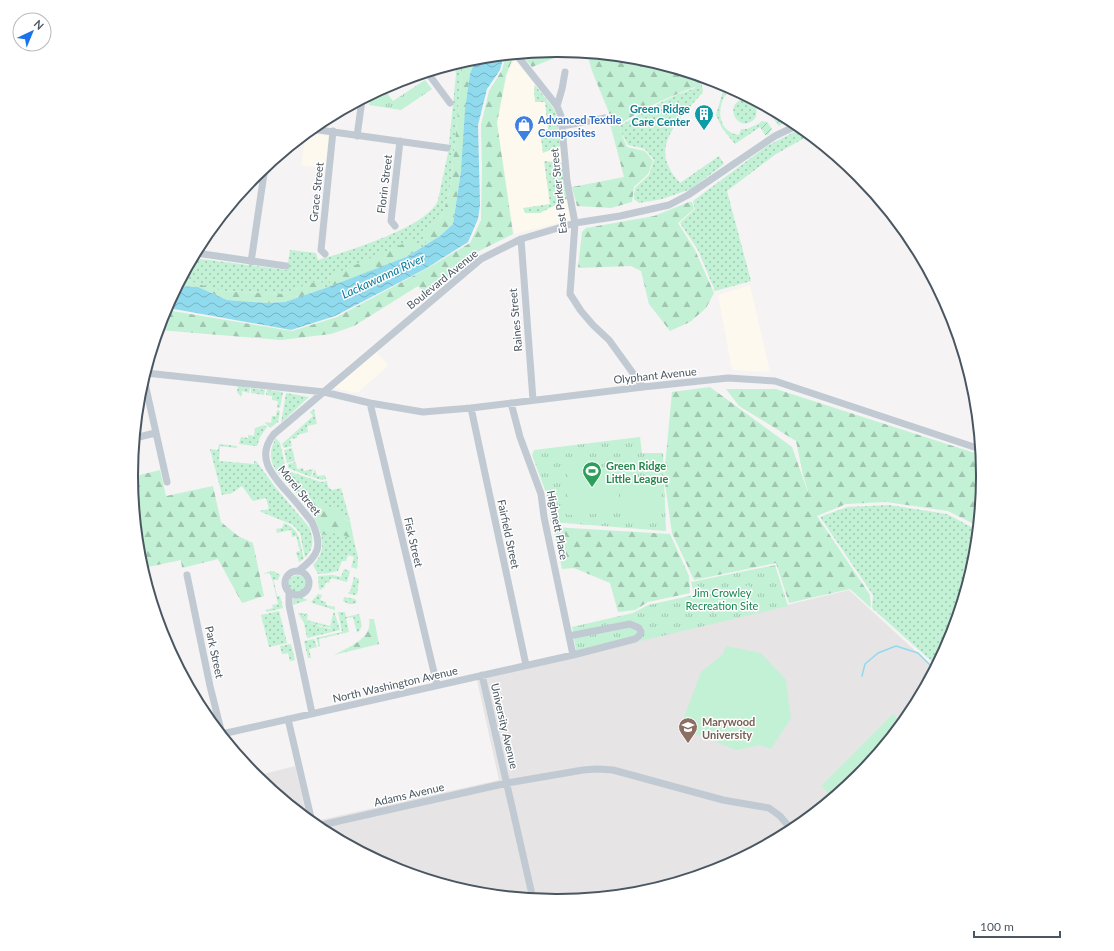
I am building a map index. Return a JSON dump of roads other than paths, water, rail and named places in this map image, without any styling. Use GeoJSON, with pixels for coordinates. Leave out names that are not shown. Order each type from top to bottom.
{"type":"FeatureCollection","features":[{"type":"Feature","properties":{"kind":"street","name":"East Parker Street"},"geometry":{"type":"LineString","coordinates":[[520,59],[557,106],[561,116],[567,181],[575,223],[570,294],[581,311],[609,340],[643,387]]}},
{"type":"Feature","properties":{"kind":"street"},"geometry":{"type":"LineString","coordinates":[[557,106],[565,72]]}},
{"type":"Feature","properties":{"kind":"street"},"geometry":{"type":"LineString","coordinates":[[430,77],[450,103]]}},
{"type":"Feature","properties":{"kind":"street"},"geometry":{"type":"LineString","coordinates":[[357,136],[361,106]]}},
{"type":"Feature","properties":{"kind":"street"},"geometry":{"type":"LineString","coordinates":[[562,126],[605,118]]}},
{"type":"Feature","properties":{"kind":"street","name":"Boulevard Avenue"},"geometry":{"type":"LineString","coordinates":[[324,392],[482,259],[520,238],[575,223],[620,216],[669,205],[688,195],[775,136],[791,128]]}},
{"type":"Feature","properties":{"kind":"street"},"geometry":{"type":"LineString","coordinates":[[321,130],[447,148]]}},
{"type":"Feature","properties":{"kind":"street","name":"Grace Street"},"geometry":{"type":"LineString","coordinates":[[325,254],[321,250],[333,131]]}},
{"type":"Feature","properties":{"kind":"street","name":"Florin Street"},"geometry":{"type":"LineString","coordinates":[[396,226],[391,222],[400,142]]}},
{"type":"Feature","properties":{"kind":"street"},"geometry":{"type":"LineString","coordinates":[[251,262],[264,178]]}},
{"type":"Feature","properties":{"kind":"street","name":"Raines Street"},"geometry":{"type":"LineString","coordinates":[[520,238],[532,400]]}},
{"type":"Feature","properties":{"kind":"street"},"geometry":{"type":"LineString","coordinates":[[202,254],[286,266]]}},
{"type":"Feature","properties":{"kind":"street"},"geometry":{"type":"LineString","coordinates":[[152,373],[324,392]]}},
{"type":"Feature","properties":{"kind":"street","name":"Olyphant Avenue"},"geometry":{"type":"LineString","coordinates":[[324,392],[370,404],[423,412],[471,408],[728,378],[776,381],[975,447]]}},
{"type":"Feature","properties":{"kind":"street","name":"Morel Street"},"geometry":{"type":"LineString","coordinates":[[312,713],[289,605],[288,592],[285,585],[287,577],[310,563],[317,553],[319,541],[312,522],[270,471],[266,458],[269,440],[274,434],[324,392]]}},
{"type":"Feature","properties":{"kind":"street"},"geometry":{"type":"LineString","coordinates":[[147,394],[167,482]]}},
{"type":"Feature","properties":{"kind":"street","name":"Highnett Place"},"geometry":{"type":"LineString","coordinates":[[511,403],[520,437],[541,494],[544,517],[573,655]]}},
{"type":"Feature","properties":{"kind":"street","name":"Fisk Street"},"geometry":{"type":"LineString","coordinates":[[370,404],[437,685]]}},
{"type":"Feature","properties":{"kind":"street","name":"Fairfield Street"},"geometry":{"type":"LineString","coordinates":[[471,408],[526,665]]}},
{"type":"Feature","properties":{"kind":"street"},"geometry":{"type":"LineString","coordinates":[[140,437],[155,433]]}},
{"type":"Feature","properties":{"kind":"street"},"geometry":{"type":"LineString","coordinates":[[288,592],[295,596],[299,596],[303,595],[309,589],[310,585],[308,577],[298,571]]}},
{"type":"Feature","properties":{"kind":"street","name":"Park Street"},"geometry":{"type":"LineString","coordinates":[[188,575],[210,686],[219,722]]}},
{"type":"Feature","properties":{"kind":"street","name":"North Washington Avenue"},"geometry":{"type":"LineString","coordinates":[[227,733],[573,655],[634,639],[640,636],[641,632],[639,628],[630,624],[569,636]]}},
{"type":"Feature","properties":{"kind":"street","name":"University Avenue"},"geometry":{"type":"LineString","coordinates":[[482,675],[532,893]]}},
{"type":"Feature","properties":{"kind":"street"},"geometry":{"type":"LineString","coordinates":[[288,719],[310,813]]}},
{"type":"Feature","properties":{"kind":"street","name":"Adams Avenue"},"geometry":{"type":"LineString","coordinates":[[326,824],[507,783],[597,768],[613,770],[723,800],[769,808],[780,816],[787,825]]}},
{"type":"Feature","properties":{"kind":"water","name":"Lackawanna River"},"geometry":{"type":"Polygon","coordinates":[[[502,61],[500,70],[487,89],[478,125],[480,205],[478,219],[468,242],[425,269],[335,316],[291,330],[173,309],[184,286],[198,287],[227,300],[267,303],[285,302],[406,257],[440,236],[453,224],[461,171],[465,110],[470,74],[473,65],[502,61]]]}},
{"type":"Feature","properties":{"kind":"waterway"},"geometry":{"type":"LineString","coordinates":[[862,676],[865,664],[878,653],[896,646],[918,653],[930,665]]}},
{"type":"Feature","properties":{"kind":"place","name":"Green Ridge Care Center"},"geometry":{"type":"Point","coordinates":[704,131]}},
{"type":"Feature","properties":{"kind":"place","name":"Advanced Textile Composites"},"geometry":{"type":"Point","coordinates":[524,142]}},
{"type":"Feature","properties":{"kind":"place","name":"Green Ridge Little League"},"geometry":{"type":"Point","coordinates":[592,488]}},
{"type":"Feature","properties":{"kind":"place","name":"Marywood University"},"geometry":{"type":"Point","coordinates":[688,744]}},
{"type":"Feature","properties":{"kind":"park label","name":"Jim Crowley Recreation Site"},"geometry":{"type":"Point","coordinates":[722,598]}}]}
